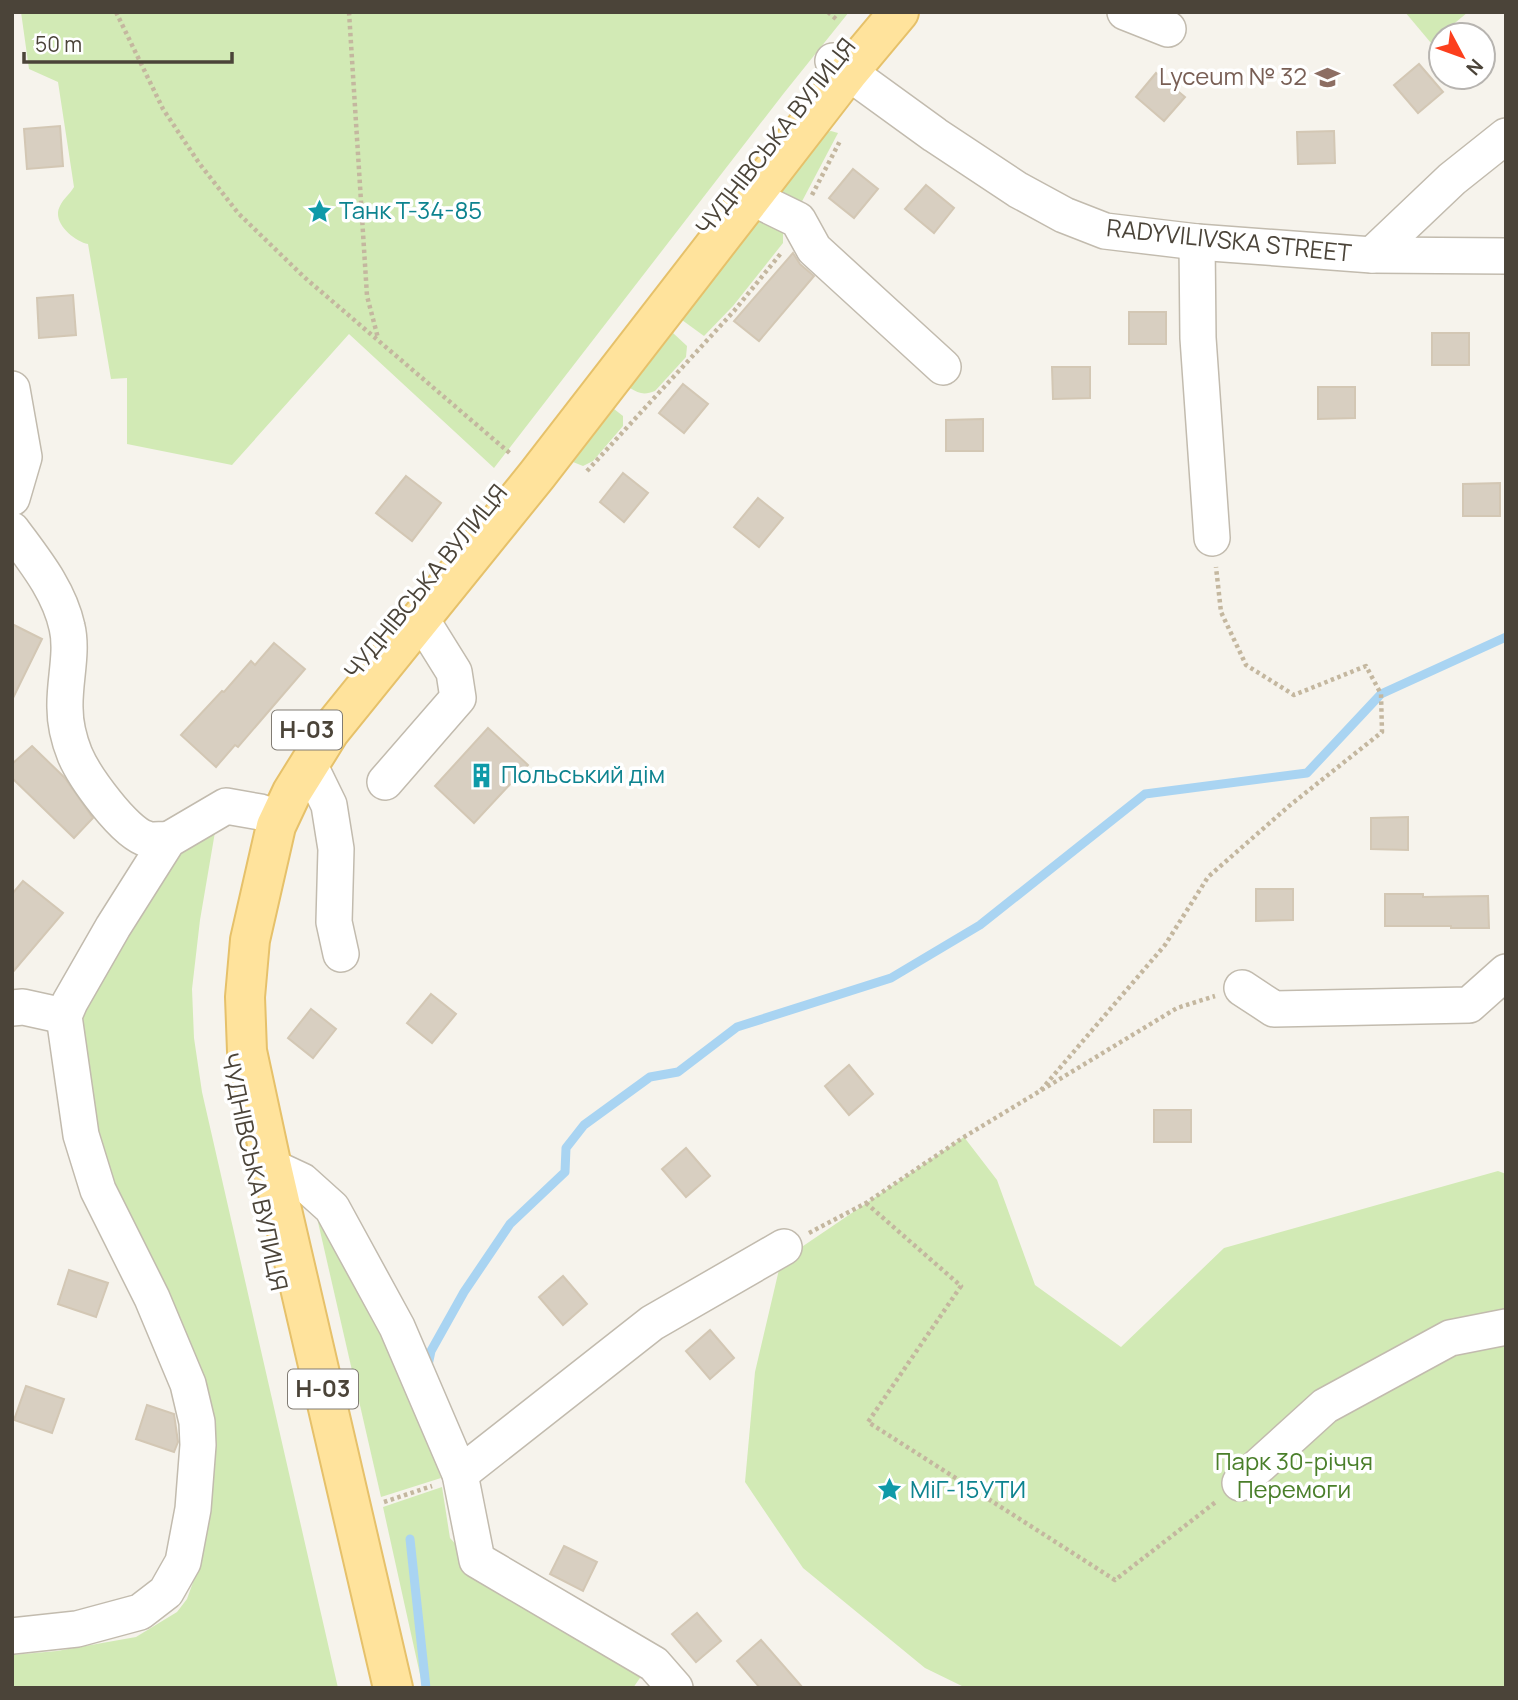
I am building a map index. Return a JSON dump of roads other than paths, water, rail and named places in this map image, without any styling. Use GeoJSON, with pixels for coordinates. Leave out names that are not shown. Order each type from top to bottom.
{"type":"FeatureCollection","features":[{"type":"Feature","properties":{"kind":"main road","name":"ЧУДНІВСЬКА ВУЛИЦЯ"},"geometry":{"type":"LineString","coordinates":[[363,1611],[229,1073],[224,1027],[224,985],[244,862],[270,815],[310,764],[330,731],[537,475],[752,198],[841,67],[874,12]]}},
{"type":"Feature","properties":{"kind":"main road","name":"ЧУДНІВСЬКА ВУЛИЦЯ"},"geometry":{"type":"LineString","coordinates":[[363,1611],[247,1051],[245,997],[250,940],[265,867],[277,776],[306,732],[841,67],[899,12]]}},
{"type":"Feature","properties":{"kind":"main road","name":"Н-03"},"geometry":{"type":"LineString","coordinates":[[363,1611],[370,1688]]}},
{"type":"Feature","properties":{"kind":"main road","name":"Н-03"},"geometry":{"type":"LineString","coordinates":[[363,1611],[393,1688]]}},
{"type":"Feature","properties":{"kind":"street"},"geometry":{"type":"LineString","coordinates":[[1125,12],[1168,29]]}},
{"type":"Feature","properties":{"kind":"street","name":"RADYVILIVSKA STREET"},"geometry":{"type":"LineString","coordinates":[[841,67],[935,135],[1018,190],[1064,215],[1105,231],[1197,242],[1372,255],[1506,256]]}},
{"type":"Feature","properties":{"kind":"street"},"geometry":{"type":"LineString","coordinates":[[1372,255],[1452,179],[1506,136]]}},
{"type":"Feature","properties":{"kind":"street"},"geometry":{"type":"LineString","coordinates":[[752,198],[798,220],[814,249],[943,367]]}},
{"type":"Feature","properties":{"kind":"street"},"geometry":{"type":"LineString","coordinates":[[1197,242],[1198,338],[1212,538]]}},
{"type":"Feature","properties":{"kind":"street"},"geometry":{"type":"LineString","coordinates":[[12,389],[24,457],[12,498]]}},
{"type":"Feature","properties":{"kind":"street"},"geometry":{"type":"LineString","coordinates":[[12,530],[60,601],[68,631],[65,707],[75,755],[95,789],[124,824],[146,839],[169,840]]}},
{"type":"Feature","properties":{"kind":"street"},"geometry":{"type":"LineString","coordinates":[[386,782],[458,698],[454,672],[421,619]]}},
{"type":"Feature","properties":{"kind":"street"},"geometry":{"type":"LineString","coordinates":[[310,764],[329,805],[336,849],[334,922],[341,954]]}},
{"type":"Feature","properties":{"kind":"street"},"geometry":{"type":"LineString","coordinates":[[12,1636],[77,1629],[140,1612],[166,1592],[183,1562],[193,1508],[197,1422],[188,1384],[152,1298],[98,1190],[81,1135],[64,1016],[113,927],[169,840],[226,806],[270,815]]}},
{"type":"Feature","properties":{"kind":"street"},"geometry":{"type":"LineString","coordinates":[[1242,988],[1274,1009],[1469,1005],[1506,972]]}},
{"type":"Feature","properties":{"kind":"street"},"geometry":{"type":"LineString","coordinates":[[12,1007],[64,1016]]}},
{"type":"Feature","properties":{"kind":"street"},"geometry":{"type":"LineString","coordinates":[[272,1167],[302,1181],[332,1208],[397,1327],[477,1560],[654,1664],[675,1688]]}},
{"type":"Feature","properties":{"kind":"street"},"geometry":{"type":"LineString","coordinates":[[451,1479],[652,1323],[784,1247]]}},
{"type":"Feature","properties":{"kind":"street"},"geometry":{"type":"LineString","coordinates":[[1240,1483],[1325,1406],[1450,1338],[1506,1327]]}},
{"type":"Feature","properties":{"kind":"waterway"},"geometry":{"type":"LineString","coordinates":[[427,1370],[431,1351],[464,1292],[510,1224],[565,1172],[566,1148],[584,1125],[650,1077],[678,1072],[737,1027],[891,978],[980,925],[1145,794],[1307,773],[1381,694],[1506,637]]}},
{"type":"Feature","properties":{"kind":"waterway"},"geometry":{"type":"LineString","coordinates":[[410,1539],[426,1688]]}},
{"type":"Feature","properties":{"kind":"place","name":"Lyceum № 32"},"geometry":{"type":"Point","coordinates":[1327,77]}},
{"type":"Feature","properties":{"kind":"place","name":"Танк Т-34-85"},"geometry":{"type":"Point","coordinates":[319,211]}},
{"type":"Feature","properties":{"kind":"place","name":"Польський дім"},"geometry":{"type":"Point","coordinates":[481,775]}},
{"type":"Feature","properties":{"kind":"place","name":"МіГ-15УТИ"},"geometry":{"type":"Point","coordinates":[890,1490]}},
{"type":"Feature","properties":{"kind":"park label","name":"Парк 30-річчя Перемоги"},"geometry":{"type":"Point","coordinates":[1294,1476]}}]}
